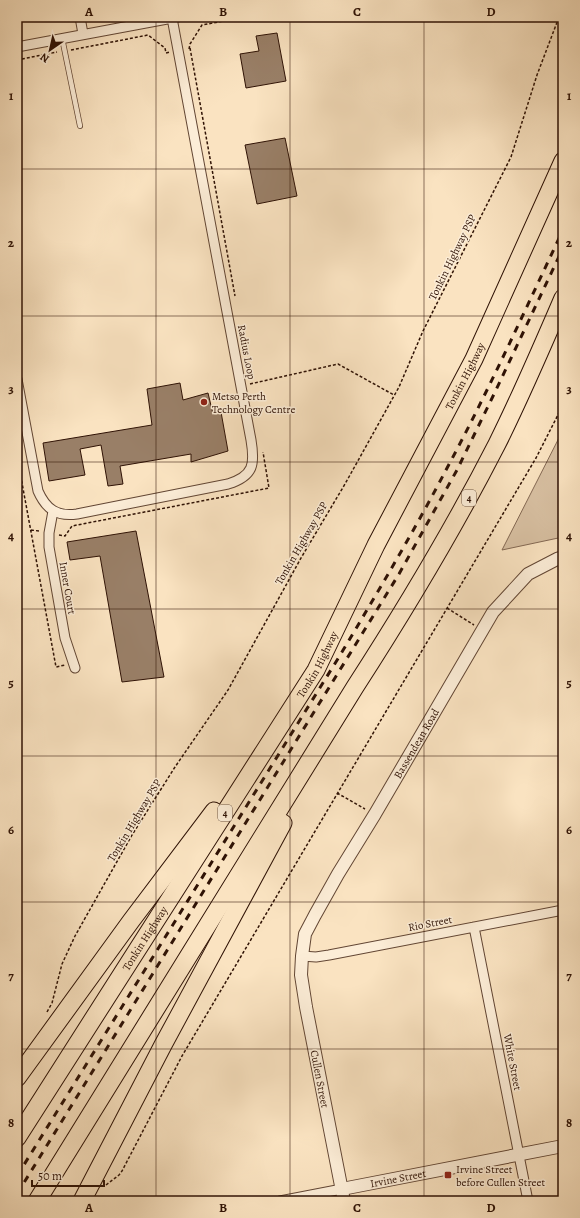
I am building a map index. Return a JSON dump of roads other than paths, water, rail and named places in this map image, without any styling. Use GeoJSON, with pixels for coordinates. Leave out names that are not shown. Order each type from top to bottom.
{"type":"FeatureCollection","features":[{"type":"Feature","properties":{"kind":"highway","name":"Tonkin Highway"},"geometry":{"type":"LineString","coordinates":[[17,1138],[316,670],[376,545],[474,359],[563,161]]}},
{"type":"Feature","properties":{"kind":"highway","name":"4"},"geometry":{"type":"LineString","coordinates":[[37,1201],[403,612],[466,503],[522,392],[563,298]]}},
{"type":"Feature","properties":{"kind":"highway"},"geometry":{"type":"LineString","coordinates":[[17,1078],[131,921],[234,784],[303,673],[376,545]]}},
{"type":"Feature","properties":{"kind":"highway"},"geometry":{"type":"LineString","coordinates":[[82,1201],[163,1045],[255,876],[355,687]]}},
{"type":"Feature","properties":{"kind":"street"},"geometry":{"type":"LineString","coordinates":[[80,17],[83,34]]}},
{"type":"Feature","properties":{"kind":"street"},"geometry":{"type":"LineString","coordinates":[[17,47],[175,18]]}},
{"type":"Feature","properties":{"kind":"street","name":"Radius Loop"},"geometry":{"type":"LineString","coordinates":[[53,511],[68,515],[77,514],[228,484],[243,478],[251,467],[253,456],[251,440],[178,51],[175,18]]}},
{"type":"Feature","properties":{"kind":"street"},"geometry":{"type":"LineString","coordinates":[[17,379],[38,491],[46,504],[53,511]]}},
{"type":"Feature","properties":{"kind":"street","name":"Inner Court"},"geometry":{"type":"LineString","coordinates":[[53,511],[49,533],[49,547],[65,638],[74,665]]}},
{"type":"Feature","properties":{"kind":"street","name":"Bassendean Road"},"geometry":{"type":"LineString","coordinates":[[302,956],[305,934],[315,915],[493,612],[528,574],[563,557]]}},
{"type":"Feature","properties":{"kind":"street","name":"Rio Street"},"geometry":{"type":"LineString","coordinates":[[302,956],[316,957],[329,955],[563,910]]}},
{"type":"Feature","properties":{"kind":"street","name":"White Street"},"geometry":{"type":"LineString","coordinates":[[474,927],[528,1201]]}},
{"type":"Feature","properties":{"kind":"street","name":"Cullen Street"},"geometry":{"type":"LineString","coordinates":[[302,956],[301,975],[306,1007],[343,1195]]}},
{"type":"Feature","properties":{"kind":"street","name":"Irvine Street"},"geometry":{"type":"LineString","coordinates":[[280,1201],[343,1195],[519,1154],[563,1146]]}},
{"type":"Feature","properties":{"kind":"lane"},"geometry":{"type":"LineString","coordinates":[[62,38],[80,126]]}},
{"type":"Feature","properties":{"kind":"railway"},"geometry":{"type":"LineString","coordinates":[[17,1176],[339,657],[394,564],[462,441],[563,230]]}},
{"type":"Feature","properties":{"kind":"railway"},"geometry":{"type":"LineString","coordinates":[[17,1194],[399,574],[457,470],[563,248]]}},
{"type":"Feature","properties":{"kind":"place","name":"Metso Perth Technology Centre"},"geometry":{"type":"Point","coordinates":[204,402]}},
{"type":"Feature","properties":{"kind":"place","name":"Irvine Street before Cullen Street"},"geometry":{"type":"Point","coordinates":[448,1175]}}]}
